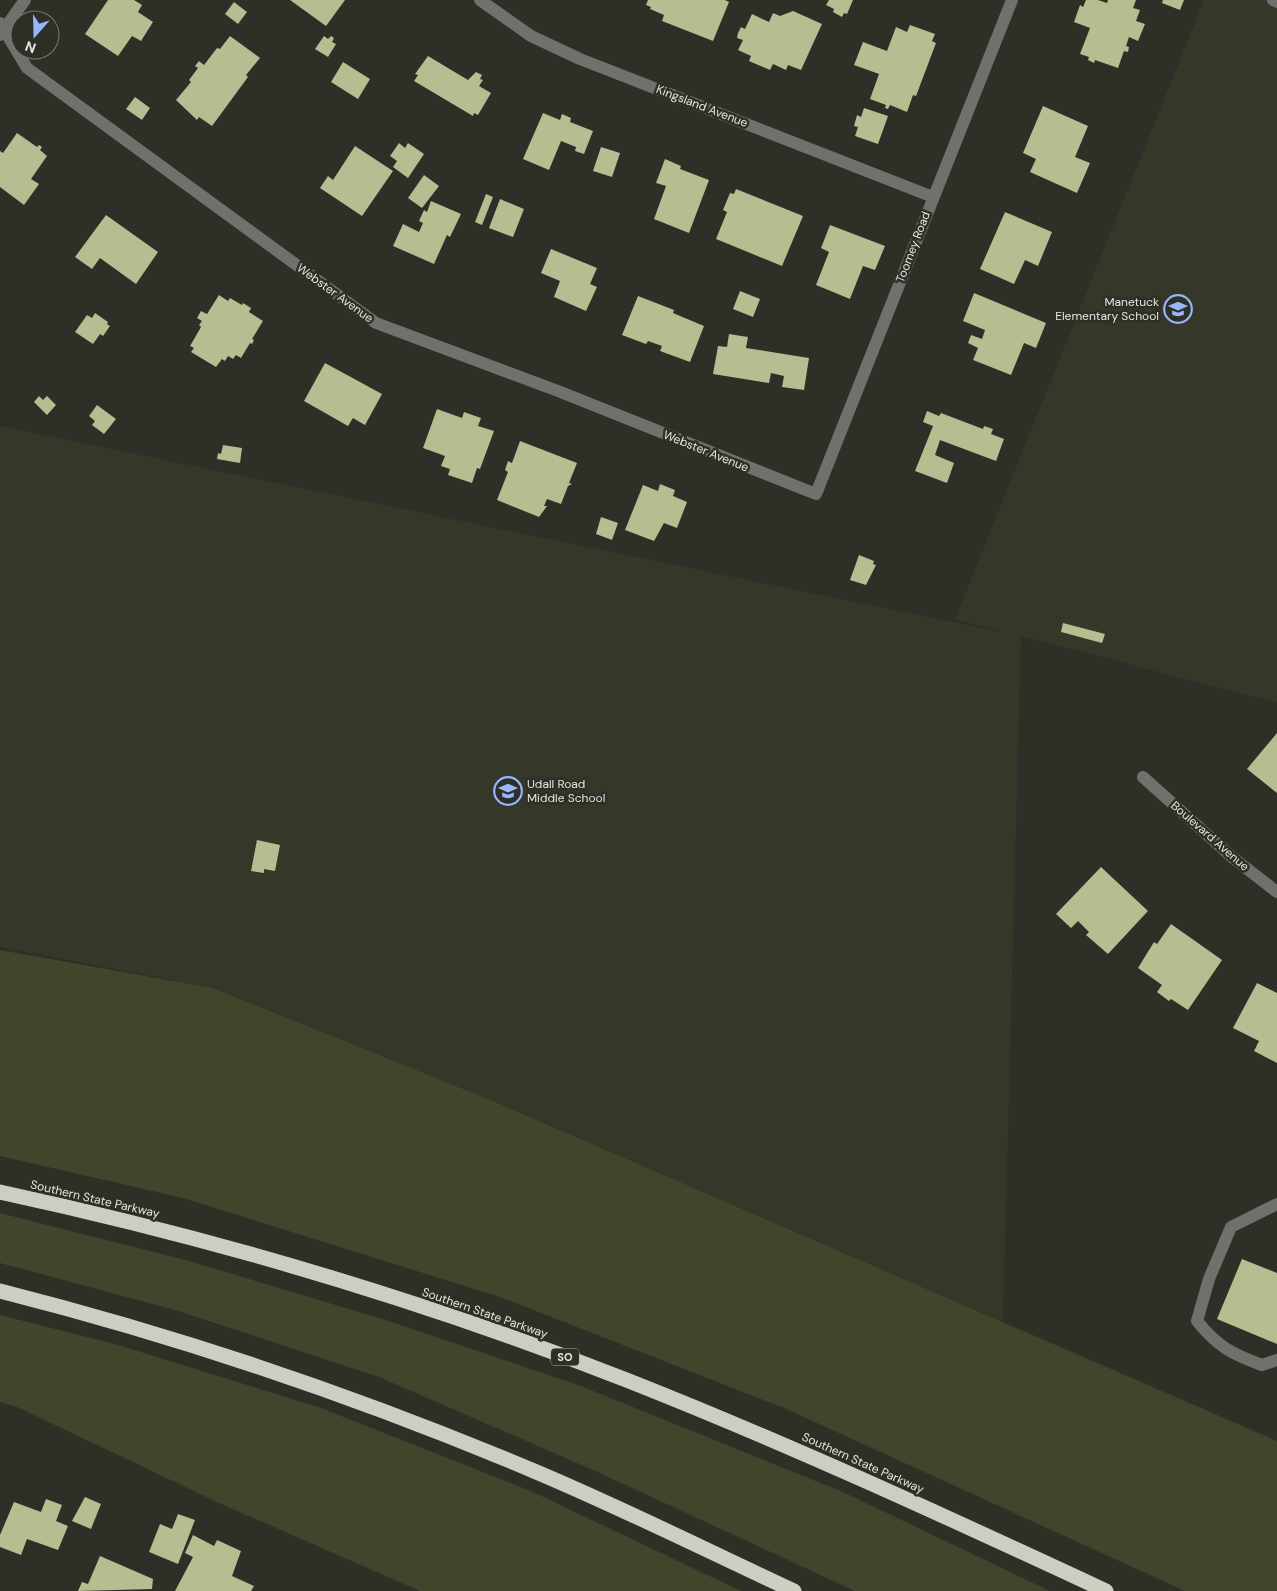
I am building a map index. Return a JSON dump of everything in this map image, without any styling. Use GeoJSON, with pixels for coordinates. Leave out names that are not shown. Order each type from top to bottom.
{"type":"FeatureCollection","features":[{"type":"Feature","properties":{"kind":"highway","name":"Southern State Parkway"},"geometry":{"type":"LineString","coordinates":[[0,1192],[117,1219],[264,1258],[403,1300],[546,1350],[655,1392],[837,1468],[1106,1591]]}},
{"type":"Feature","properties":{"kind":"highway"},"geometry":{"type":"LineString","coordinates":[[0,1292],[178,1341],[392,1414],[536,1471],[794,1591]]}},
{"type":"Feature","properties":{"kind":"street"},"geometry":{"type":"LineString","coordinates":[[2,29],[25,0]]}},
{"type":"Feature","properties":{"kind":"street","name":"Kingsland Avenue"},"geometry":{"type":"LineString","coordinates":[[480,0],[531,36],[580,59],[932,197]]}},
{"type":"Feature","properties":{"kind":"street","name":"Toomey Road"},"geometry":{"type":"LineString","coordinates":[[816,494],[932,197],[1012,0]]}},
{"type":"Feature","properties":{"kind":"street"},"geometry":{"type":"LineString","coordinates":[[1273,0],[1277,2]]}},
{"type":"Feature","properties":{"kind":"street","name":"Webster Avenue"},"geometry":{"type":"LineString","coordinates":[[2,29],[27,68],[376,323],[558,392],[816,494]]}},
{"type":"Feature","properties":{"kind":"street","name":"Boulevard Avenue"},"geometry":{"type":"LineString","coordinates":[[1143,777],[1232,857],[1277,892]]}},
{"type":"Feature","properties":{"kind":"street"},"geometry":{"type":"LineString","coordinates":[[1277,1204],[1231,1227],[1210,1279],[1197,1321],[1213,1341],[1231,1354],[1262,1365],[1277,1360]]}},
{"type":"Feature","properties":{"kind":"shaded area","name":"Udall Road Middle School"},"geometry":{"type":"Polygon","coordinates":[[[1204,0],[1277,0],[1277,703],[1021,636],[1003,1322],[213,988],[0,947],[0,426],[1006,633],[955,619],[1204,0]]]}},
{"type":"Feature","properties":{"kind":"shaded area"},"geometry":{"type":"Polygon","coordinates":[[[0,950],[213,988],[495,1102],[1277,1441],[1277,1591],[1185,1591],[784,1408],[503,1298],[183,1198],[0,1156],[0,950]]]}},
{"type":"Feature","properties":{"kind":"shaded area"},"geometry":{"type":"Polygon","coordinates":[[[0,1213],[189,1261],[389,1321],[581,1386],[843,1492],[1050,1591],[855,1591],[593,1470],[379,1377],[175,1310],[0,1263],[0,1213]]]}},
{"type":"Feature","properties":{"kind":"shaded area"},"geometry":{"type":"Polygon","coordinates":[[[0,1315],[115,1344],[321,1408],[531,1491],[741,1591],[420,1591],[219,1503],[17,1407],[0,1402],[0,1315]]]}},
{"type":"Feature","properties":{"kind":"building"},"geometry":{"type":"Polygon","coordinates":[[[108,0],[134,0],[142,5],[138,12],[153,22],[141,41],[132,36],[118,56],[85,34],[108,0]]]}},
{"type":"Feature","properties":{"kind":"building"},"geometry":{"type":"Polygon","coordinates":[[[290,0],[345,0],[326,26],[290,0]]]}},
{"type":"Feature","properties":{"kind":"building"},"geometry":{"type":"Polygon","coordinates":[[[648,0],[725,0],[729,2],[713,41],[662,21],[664,15],[650,9],[651,7],[646,5],[648,0]]]}},
{"type":"Feature","properties":{"kind":"building"},"geometry":{"type":"Polygon","coordinates":[[[829,0],[853,0],[847,14],[844,13],[842,17],[833,12],[834,9],[826,5],[829,0]]]}},
{"type":"Feature","properties":{"kind":"building"},"geometry":{"type":"Polygon","coordinates":[[[1086,0],[1098,0],[1107,3],[1108,0],[1136,0],[1133,8],[1140,10],[1136,21],[1145,24],[1138,41],[1129,37],[1126,46],[1129,47],[1128,52],[1124,51],[1118,68],[1095,60],[1094,63],[1088,60],[1089,57],[1080,54],[1090,28],[1074,22],[1080,5],[1083,7],[1086,0]]]}},
{"type":"Feature","properties":{"kind":"building"},"geometry":{"type":"Polygon","coordinates":[[[1163,0],[1184,0],[1180,10],[1162,3],[1163,0]]]}},
{"type":"Feature","properties":{"kind":"building"},"geometry":{"type":"Polygon","coordinates":[[[234,2],[247,12],[238,24],[225,14],[234,2]]]}},
{"type":"Feature","properties":{"kind":"building"},"geometry":{"type":"Polygon","coordinates":[[[793,11],[822,24],[801,70],[788,65],[786,70],[773,64],[770,70],[749,61],[751,56],[738,50],[743,40],[737,38],[738,33],[741,27],[745,29],[752,14],[769,22],[773,13],[780,16],[793,11]]]}},
{"type":"Feature","properties":{"kind":"building"},"geometry":{"type":"Polygon","coordinates":[[[910,25],[935,34],[932,41],[936,43],[916,96],[913,95],[907,112],[890,105],[888,109],[885,108],[886,105],[870,99],[879,74],[854,65],[863,42],[887,51],[896,27],[907,32],[910,25]]]}},
{"type":"Feature","properties":{"kind":"building"},"geometry":{"type":"Polygon","coordinates":[[[230,36],[260,58],[246,75],[248,77],[212,126],[199,117],[197,120],[176,100],[191,82],[189,80],[198,68],[195,66],[199,61],[204,65],[217,48],[220,49],[230,36]]]}},
{"type":"Feature","properties":{"kind":"building"},"geometry":{"type":"Polygon","coordinates":[[[324,36],[328,39],[331,36],[334,38],[332,42],[336,44],[328,57],[315,49],[324,36]]]}},
{"type":"Feature","properties":{"kind":"building"},"geometry":{"type":"Polygon","coordinates":[[[428,56],[468,80],[476,72],[482,75],[480,79],[483,80],[479,86],[491,93],[478,115],[474,113],[473,116],[414,81],[418,75],[415,74],[428,56]]]}},
{"type":"Feature","properties":{"kind":"building"},"geometry":{"type":"Polygon","coordinates":[[[343,62],[370,79],[358,99],[331,82],[343,62]]]}},
{"type":"Feature","properties":{"kind":"building"},"geometry":{"type":"Polygon","coordinates":[[[135,97],[150,108],[142,120],[126,109],[135,97]]]}},
{"type":"Feature","properties":{"kind":"building"},"geometry":{"type":"Polygon","coordinates":[[[1043,106],[1088,126],[1075,157],[1090,163],[1077,193],[1030,172],[1036,159],[1023,153],[1043,106]]]}},
{"type":"Feature","properties":{"kind":"building"},"geometry":{"type":"Polygon","coordinates":[[[864,108],[888,116],[878,144],[855,136],[858,127],[854,126],[857,115],[861,117],[864,108]]]}},
{"type":"Feature","properties":{"kind":"building"},"geometry":{"type":"Polygon","coordinates":[[[543,113],[560,120],[562,114],[571,118],[570,122],[593,131],[584,154],[575,151],[576,147],[561,141],[549,170],[523,159],[543,113]]]}},
{"type":"Feature","properties":{"kind":"building"},"geometry":{"type":"Polygon","coordinates":[[[17,133],[37,147],[39,145],[42,147],[40,150],[47,156],[31,179],[39,184],[24,205],[0,187],[0,151],[3,153],[17,133]]]}},
{"type":"Feature","properties":{"kind":"building"},"geometry":{"type":"Polygon","coordinates":[[[399,143],[405,148],[408,143],[424,154],[408,178],[393,167],[397,161],[390,156],[399,143]]]}},
{"type":"Feature","properties":{"kind":"building"},"geometry":{"type":"Polygon","coordinates":[[[355,146],[393,171],[362,216],[320,188],[328,176],[333,180],[355,146]]]}},
{"type":"Feature","properties":{"kind":"building"},"geometry":{"type":"Polygon","coordinates":[[[601,147],[620,153],[612,177],[593,171],[601,147]]]}},
{"type":"Feature","properties":{"kind":"building"},"geometry":{"type":"Polygon","coordinates":[[[665,159],[681,166],[680,169],[709,180],[689,233],[654,219],[666,186],[656,183],[665,159]]]}},
{"type":"Feature","properties":{"kind":"building"},"geometry":{"type":"Polygon","coordinates":[[[424,175],[439,186],[422,208],[408,198],[424,175]]]}},
{"type":"Feature","properties":{"kind":"building"},"geometry":{"type":"Polygon","coordinates":[[[736,189],[803,216],[782,266],[716,239],[727,212],[723,210],[730,193],[734,194],[736,189]]]}},
{"type":"Feature","properties":{"kind":"building"},"geometry":{"type":"Polygon","coordinates":[[[486,194],[493,197],[482,225],[475,222],[486,194]]]}},
{"type":"Feature","properties":{"kind":"building"},"geometry":{"type":"Polygon","coordinates":[[[500,199],[524,209],[513,237],[489,228],[500,199]]]}},
{"type":"Feature","properties":{"kind":"building"},"geometry":{"type":"Polygon","coordinates":[[[431,201],[461,214],[450,237],[447,235],[434,264],[393,246],[403,224],[419,232],[423,223],[419,221],[424,210],[427,212],[431,201]]]}},
{"type":"Feature","properties":{"kind":"building"},"geometry":{"type":"Polygon","coordinates":[[[1005,212],[1052,232],[1038,266],[1025,260],[1014,284],[980,269],[1005,212]]]}},
{"type":"Feature","properties":{"kind":"building"},"geometry":{"type":"Polygon","coordinates":[[[106,215],[158,252],[136,284],[100,258],[92,269],[75,257],[106,215]]]}},
{"type":"Feature","properties":{"kind":"building"},"geometry":{"type":"Polygon","coordinates":[[[830,225],[885,246],[875,270],[863,266],[850,299],[816,285],[829,252],[821,248],[830,225]]]}},
{"type":"Feature","properties":{"kind":"building"},"geometry":{"type":"Polygon","coordinates":[[[551,249],[597,268],[590,284],[597,287],[586,311],[554,297],[560,281],[541,273],[551,249]]]}},
{"type":"Feature","properties":{"kind":"building"},"geometry":{"type":"Polygon","coordinates":[[[740,291],[760,299],[753,317],[733,309],[740,291]]]}},
{"type":"Feature","properties":{"kind":"building"},"geometry":{"type":"Polygon","coordinates":[[[974,293],[1046,323],[1036,348],[1024,343],[1011,375],[973,360],[978,348],[968,343],[971,335],[982,339],[985,330],[963,321],[974,293]]]}},
{"type":"Feature","properties":{"kind":"building"},"geometry":{"type":"Polygon","coordinates":[[[219,295],[228,301],[230,298],[242,305],[243,303],[251,308],[249,312],[263,321],[252,339],[254,340],[252,344],[250,343],[241,358],[236,355],[233,359],[228,356],[225,361],[222,359],[216,367],[191,352],[194,348],[190,346],[201,327],[199,325],[202,321],[197,318],[201,311],[207,314],[219,295]]]}},
{"type":"Feature","properties":{"kind":"building"},"geometry":{"type":"Polygon","coordinates":[[[638,296],[674,310],[673,313],[704,326],[690,362],[660,351],[662,346],[648,341],[646,344],[622,335],[638,296]]]}},
{"type":"Feature","properties":{"kind":"building"},"geometry":{"type":"Polygon","coordinates":[[[95,313],[108,322],[107,324],[110,326],[103,336],[100,334],[93,344],[75,332],[87,315],[92,318],[95,313]]]}},
{"type":"Feature","properties":{"kind":"building"},"geometry":{"type":"Polygon","coordinates":[[[729,334],[748,337],[746,348],[809,358],[804,390],[782,387],[784,376],[771,373],[769,383],[713,374],[718,346],[727,347],[729,334]]]}},
{"type":"Feature","properties":{"kind":"building"},"geometry":{"type":"Polygon","coordinates":[[[325,363],[382,394],[365,425],[353,418],[348,426],[304,401],[325,363]]]}},
{"type":"Feature","properties":{"kind":"building"},"geometry":{"type":"Polygon","coordinates":[[[39,396],[43,400],[47,396],[56,405],[47,415],[34,402],[39,396]]]}},
{"type":"Feature","properties":{"kind":"building"},"geometry":{"type":"Polygon","coordinates":[[[97,405],[116,419],[104,434],[92,425],[95,421],[89,416],[97,405]]]}},
{"type":"Feature","properties":{"kind":"building"},"geometry":{"type":"Polygon","coordinates":[[[437,409],[462,418],[464,412],[481,418],[478,426],[494,431],[480,469],[477,468],[472,483],[448,475],[450,469],[441,466],[445,456],[423,448],[437,409]]]}},
{"type":"Feature","properties":{"kind":"building"},"geometry":{"type":"Polygon","coordinates":[[[927,411],[939,416],[941,413],[983,429],[984,426],[993,429],[991,434],[1004,439],[996,461],[940,440],[935,455],[954,463],[947,483],[915,471],[933,426],[923,422],[927,411]]]}},
{"type":"Feature","properties":{"kind":"building"},"geometry":{"type":"Polygon","coordinates":[[[520,441],[577,463],[569,483],[572,484],[568,486],[561,504],[547,499],[544,506],[547,506],[539,517],[497,500],[508,472],[505,470],[508,461],[512,463],[520,441]]]}},
{"type":"Feature","properties":{"kind":"building"},"geometry":{"type":"Polygon","coordinates":[[[223,445],[242,448],[240,463],[217,459],[218,453],[221,454],[223,445]]]}},
{"type":"Feature","properties":{"kind":"building"},"geometry":{"type":"Polygon","coordinates":[[[660,484],[675,490],[673,496],[687,502],[677,528],[664,523],[654,541],[625,530],[643,485],[658,491],[660,484]]]}},
{"type":"Feature","properties":{"kind":"building"},"geometry":{"type":"Polygon","coordinates":[[[601,517],[618,523],[612,540],[596,534],[601,517]]]}},
{"type":"Feature","properties":{"kind":"building"},"geometry":{"type":"Polygon","coordinates":[[[859,555],[874,561],[873,564],[876,565],[866,585],[850,580],[859,555]]]}},
{"type":"Feature","properties":{"kind":"building"},"geometry":{"type":"Polygon","coordinates":[[[1063,623],[1105,634],[1102,643],[1061,632],[1063,623]]]}},
{"type":"Feature","properties":{"kind":"building"},"geometry":{"type":"Polygon","coordinates":[[[1277,733],[1277,793],[1247,769],[1277,733]]]}},
{"type":"Feature","properties":{"kind":"building"},"geometry":{"type":"Polygon","coordinates":[[[257,840],[280,845],[275,871],[264,869],[264,873],[251,871],[257,840]]]}},
{"type":"Feature","properties":{"kind":"building"},"geometry":{"type":"Polygon","coordinates":[[[1101,867],[1148,911],[1108,954],[1086,935],[1089,932],[1078,921],[1071,928],[1056,914],[1101,867]]]}},
{"type":"Feature","properties":{"kind":"building"},"geometry":{"type":"Polygon","coordinates":[[[1171,924],[1222,960],[1188,1010],[1171,999],[1169,1001],[1157,992],[1162,985],[1138,968],[1154,942],[1157,944],[1171,924]]]}},
{"type":"Feature","properties":{"kind":"building"},"geometry":{"type":"Polygon","coordinates":[[[1257,983],[1277,993],[1277,1063],[1254,1051],[1259,1041],[1233,1028],[1257,983]]]}},
{"type":"Feature","properties":{"kind":"building"},"geometry":{"type":"Polygon","coordinates":[[[1242,1259],[1277,1273],[1277,1344],[1217,1319],[1242,1259]]]}},
{"type":"Feature","properties":{"kind":"building"},"geometry":{"type":"Polygon","coordinates":[[[85,1497],[101,1504],[91,1529],[72,1521],[85,1497]]]}},
{"type":"Feature","properties":{"kind":"building"},"geometry":{"type":"Polygon","coordinates":[[[46,1499],[62,1505],[56,1521],[68,1526],[58,1550],[27,1539],[21,1555],[0,1547],[0,1535],[14,1502],[41,1512],[46,1499]]]}},
{"type":"Feature","properties":{"kind":"building"},"geometry":{"type":"Polygon","coordinates":[[[178,1514],[195,1520],[178,1564],[149,1552],[160,1524],[172,1529],[178,1514]]]}},
{"type":"Feature","properties":{"kind":"building"},"geometry":{"type":"Polygon","coordinates":[[[193,1535],[214,1546],[217,1540],[241,1551],[232,1576],[254,1586],[251,1591],[175,1591],[193,1557],[185,1553],[193,1535]]]}},
{"type":"Feature","properties":{"kind":"building"},"geometry":{"type":"Polygon","coordinates":[[[100,1556],[153,1579],[152,1589],[78,1591],[82,1582],[88,1584],[100,1556]]]}},
{"type":"Feature","properties":{"kind":"place","name":"Manetuck Elementary School"},"geometry":{"type":"Point","coordinates":[1178,309]}},
{"type":"Feature","properties":{"kind":"place","name":"Udall Road Middle School"},"geometry":{"type":"Point","coordinates":[508,791]}}]}
